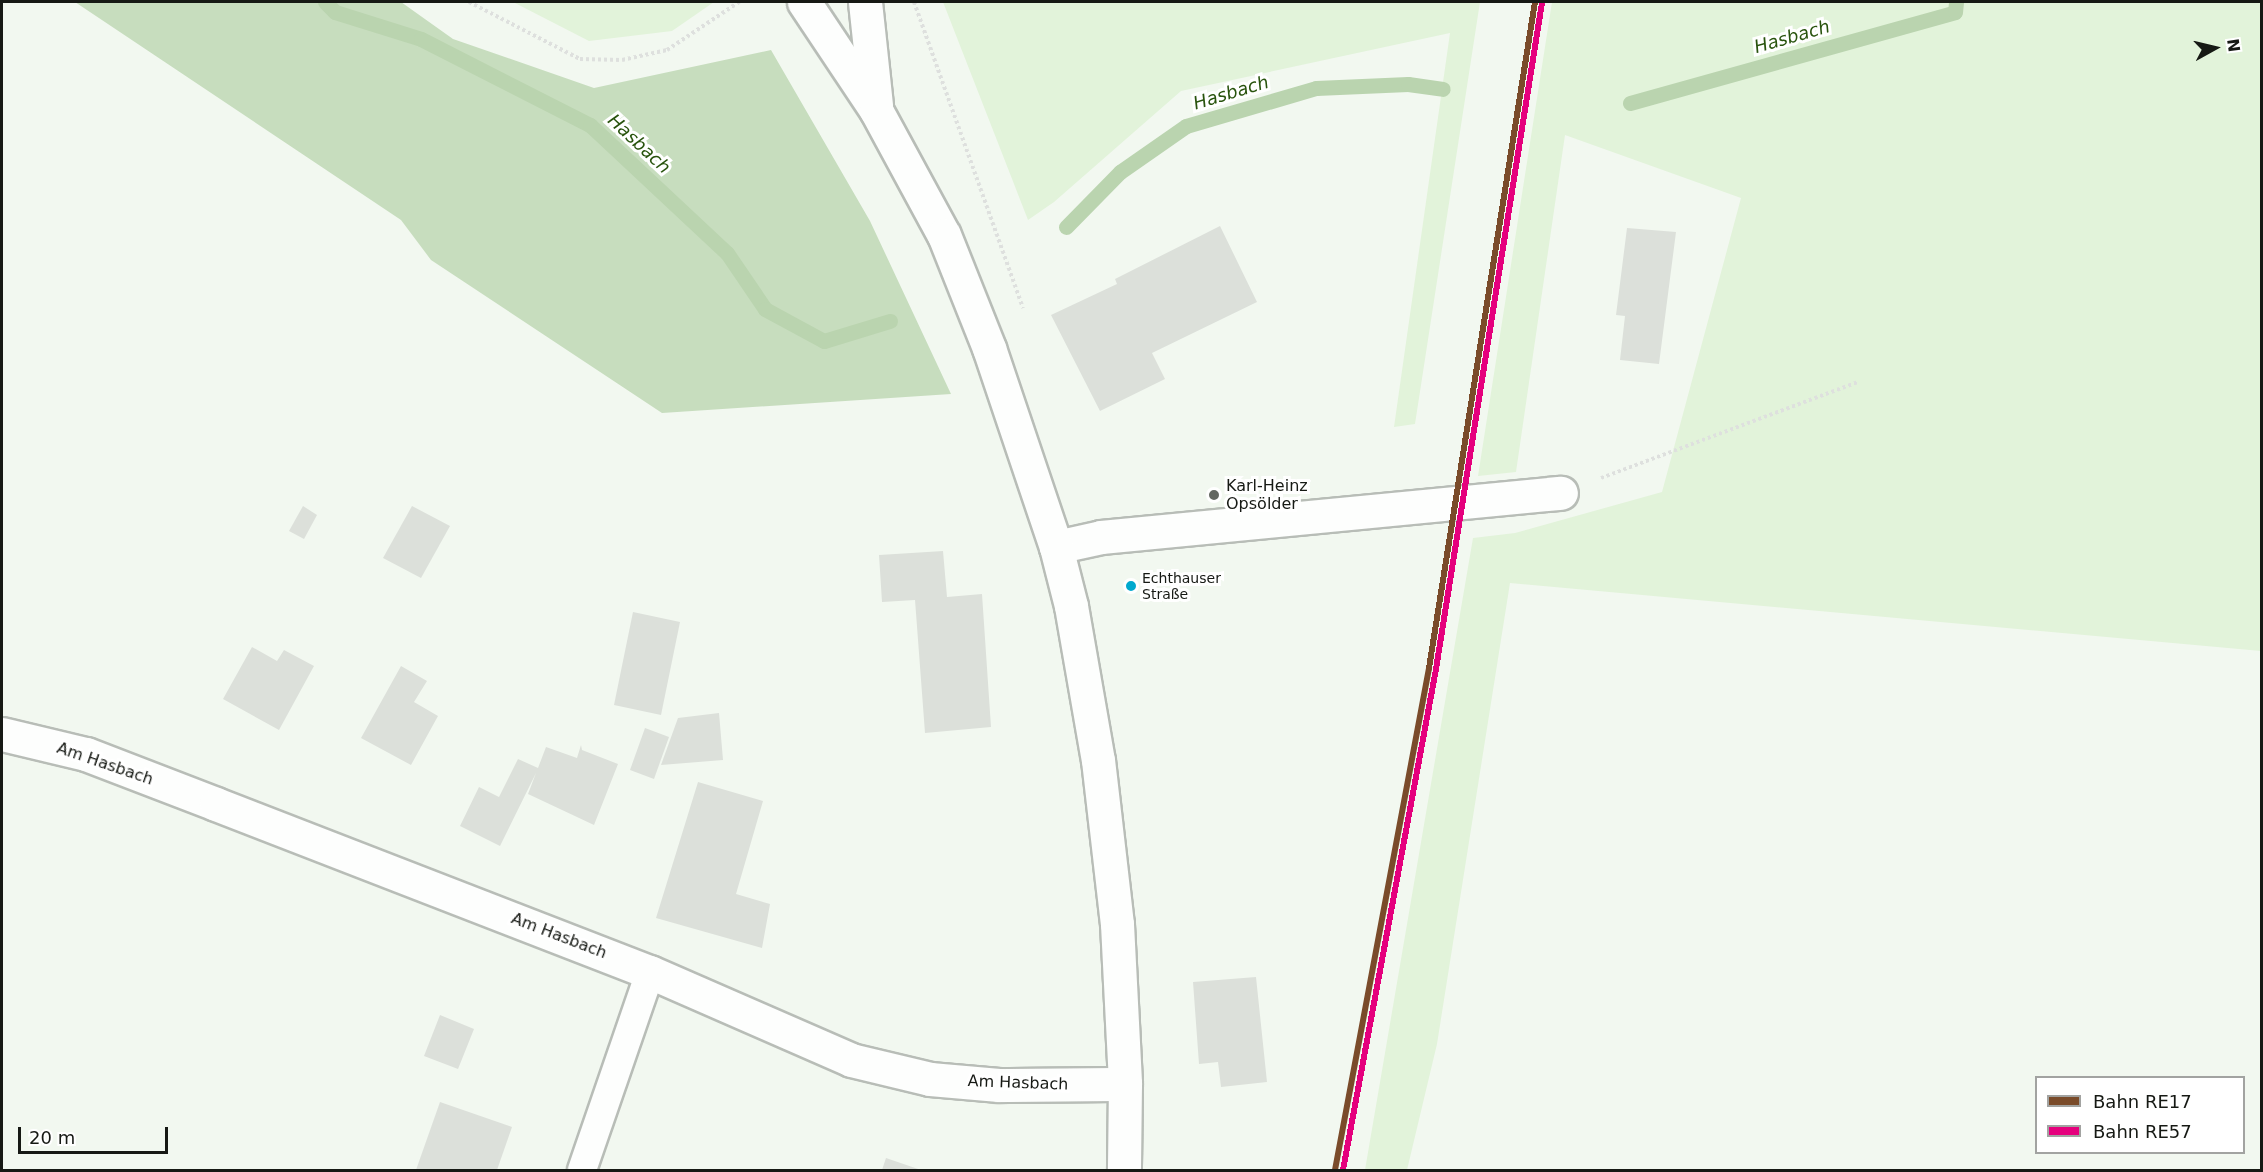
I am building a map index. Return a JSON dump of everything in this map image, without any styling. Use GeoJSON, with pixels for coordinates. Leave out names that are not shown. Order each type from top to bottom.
{"type":"FeatureCollection","features":[{"type":"Feature","properties":{"kind":"street"},"geometry":{"type":"LineString","coordinates":[[804,2],[876,110],[944,235],[989,348],[1056,547],[1071,606],[1098,760],[1117,924],[1125,1084],[1124,1170]]}},
{"type":"Feature","properties":{"kind":"street"},"geometry":{"type":"LineString","coordinates":[[865,2],[876,110]]}},
{"type":"Feature","properties":{"kind":"street"},"geometry":{"type":"LineString","coordinates":[[1056,547],[1101,537],[1561,493]]}},
{"type":"Feature","properties":{"kind":"street","name":"Am Hasbach"},"geometry":{"type":"LineString","coordinates":[[2,734],[86,754],[650,972],[851,1060],[930,1079],[999,1085],[1125,1084]]}},
{"type":"Feature","properties":{"kind":"lane"},"geometry":{"type":"LineString","coordinates":[[582,1170],[650,972]]}},
{"type":"Feature","properties":{"kind":"path"},"geometry":{"type":"LineString","coordinates":[[470,2],[580,59],[622,60],[667,50],[739,2]]}},
{"type":"Feature","properties":{"kind":"path"},"geometry":{"type":"LineString","coordinates":[[914,2],[1025,314]]}},
{"type":"Feature","properties":{"kind":"path"},"geometry":{"type":"LineString","coordinates":[[1561,493],[1858,382]]}},
{"type":"Feature","properties":{"kind":"green space"},"geometry":{"type":"Polygon","coordinates":[[[75,2],[401,2],[453,39],[594,88],[771,50],[870,221],[951,394],[662,413],[431,260],[401,220],[75,2]]]}},
{"type":"Feature","properties":{"kind":"green space"},"geometry":{"type":"Polygon","coordinates":[[[513,2],[714,2],[672,31],[589,41],[513,2]]]}},
{"type":"Feature","properties":{"kind":"green space"},"geometry":{"type":"Polygon","coordinates":[[[943,2],[1480,2],[1415,424],[1394,427],[1450,33],[1181,91],[1054,202],[1028,220],[943,2]]]}},
{"type":"Feature","properties":{"kind":"green space"},"geometry":{"type":"Polygon","coordinates":[[[1552,2],[2261,2],[2261,651],[1510,583],[1437,1044],[1407,1170],[1365,1170],[1473,538],[1515,533],[1662,492],[1741,198],[1565,135],[1516,472],[1478,476],[1552,2]]]}},
{"type":"Feature","properties":{"kind":"building"},"geometry":{"type":"Polygon","coordinates":[[[1220,226],[1257,302],[1152,353],[1165,379],[1100,411],[1051,315],[1117,284],[1115,279],[1220,226]]]}},
{"type":"Feature","properties":{"kind":"building"},"geometry":{"type":"Polygon","coordinates":[[[1627,228],[1676,232],[1659,364],[1620,360],[1625,316],[1616,315],[1627,228]]]}},
{"type":"Feature","properties":{"kind":"building"},"geometry":{"type":"Polygon","coordinates":[[[303,506],[317,515],[304,539],[289,531],[303,506]]]}},
{"type":"Feature","properties":{"kind":"building"},"geometry":{"type":"Polygon","coordinates":[[[412,506],[450,526],[421,578],[383,558],[412,506]]]}},
{"type":"Feature","properties":{"kind":"building"},"geometry":{"type":"Polygon","coordinates":[[[943,551],[947,597],[982,594],[991,727],[925,733],[915,600],[882,602],[879,555],[943,551]]]}},
{"type":"Feature","properties":{"kind":"building"},"geometry":{"type":"Polygon","coordinates":[[[633,612],[680,622],[661,715],[614,705],[633,612]]]}},
{"type":"Feature","properties":{"kind":"building"},"geometry":{"type":"Polygon","coordinates":[[[252,647],[277,661],[284,650],[314,666],[279,730],[223,699],[252,647]]]}},
{"type":"Feature","properties":{"kind":"building"},"geometry":{"type":"Polygon","coordinates":[[[401,666],[427,681],[414,702],[438,716],[411,765],[361,738],[401,666]]]}},
{"type":"Feature","properties":{"kind":"building"},"geometry":{"type":"Polygon","coordinates":[[[719,713],[723,760],[661,765],[678,718],[719,713]]]}},
{"type":"Feature","properties":{"kind":"building"},"geometry":{"type":"Polygon","coordinates":[[[645,728],[669,737],[654,779],[630,770],[645,728]]]}},
{"type":"Feature","properties":{"kind":"building"},"geometry":{"type":"Polygon","coordinates":[[[581,745],[582,750],[618,764],[594,825],[528,794],[536,773],[500,846],[460,826],[479,787],[499,797],[518,759],[538,768],[546,747],[577,758],[581,745]]]}},
{"type":"Feature","properties":{"kind":"building"},"geometry":{"type":"Polygon","coordinates":[[[698,782],[763,801],[736,894],[770,904],[762,948],[656,918],[698,782]]]}},
{"type":"Feature","properties":{"kind":"building"},"geometry":{"type":"Polygon","coordinates":[[[1256,977],[1267,1082],[1221,1087],[1218,1062],[1199,1064],[1193,982],[1256,977]]]}},
{"type":"Feature","properties":{"kind":"building"},"geometry":{"type":"Polygon","coordinates":[[[440,1015],[474,1029],[458,1069],[424,1056],[440,1015]]]}},
{"type":"Feature","properties":{"kind":"building"},"geometry":{"type":"Polygon","coordinates":[[[440,1102],[512,1127],[497,1170],[416,1170],[440,1102]]]}},
{"type":"Feature","properties":{"kind":"building"},"geometry":{"type":"Polygon","coordinates":[[[886,1158],[921,1170],[882,1170],[886,1158]]]}},
{"type":"Feature","properties":{"kind":"waterway","name":"Hasbach"},"geometry":{"type":"LineString","coordinates":[[325,2],[335,12],[421,39],[590,125],[727,253],[765,309],[824,341],[890,321]]}},
{"type":"Feature","properties":{"kind":"waterway","name":"Hasbach"},"geometry":{"type":"LineString","coordinates":[[1630,103],[1955,12],[1956,2]]}},
{"type":"Feature","properties":{"kind":"waterway","name":"Hasbach"},"geometry":{"type":"LineString","coordinates":[[1066,227],[1120,172],[1186,126],[1316,88],[1408,84],[1443,89]]}},
{"type":"Feature","properties":{"kind":"rail line","name":"RE17"},"geometry":{"type":"LineString","coordinates":[[1335,1170],[1429,668],[1535,2]]}},
{"type":"Feature","properties":{"kind":"rail line","name":"RE57"},"geometry":{"type":"LineString","coordinates":[[1343,1170],[1436,669],[1542,3]]}},
{"type":"Feature","properties":{"kind":"place","name":"Karl-Heinz Opsölder"},"geometry":{"type":"Point","coordinates":[1214,495]}},
{"type":"Feature","properties":{"kind":"place","name":"Echthauser Straße"},"geometry":{"type":"Point","coordinates":[1131,586]}}]}
